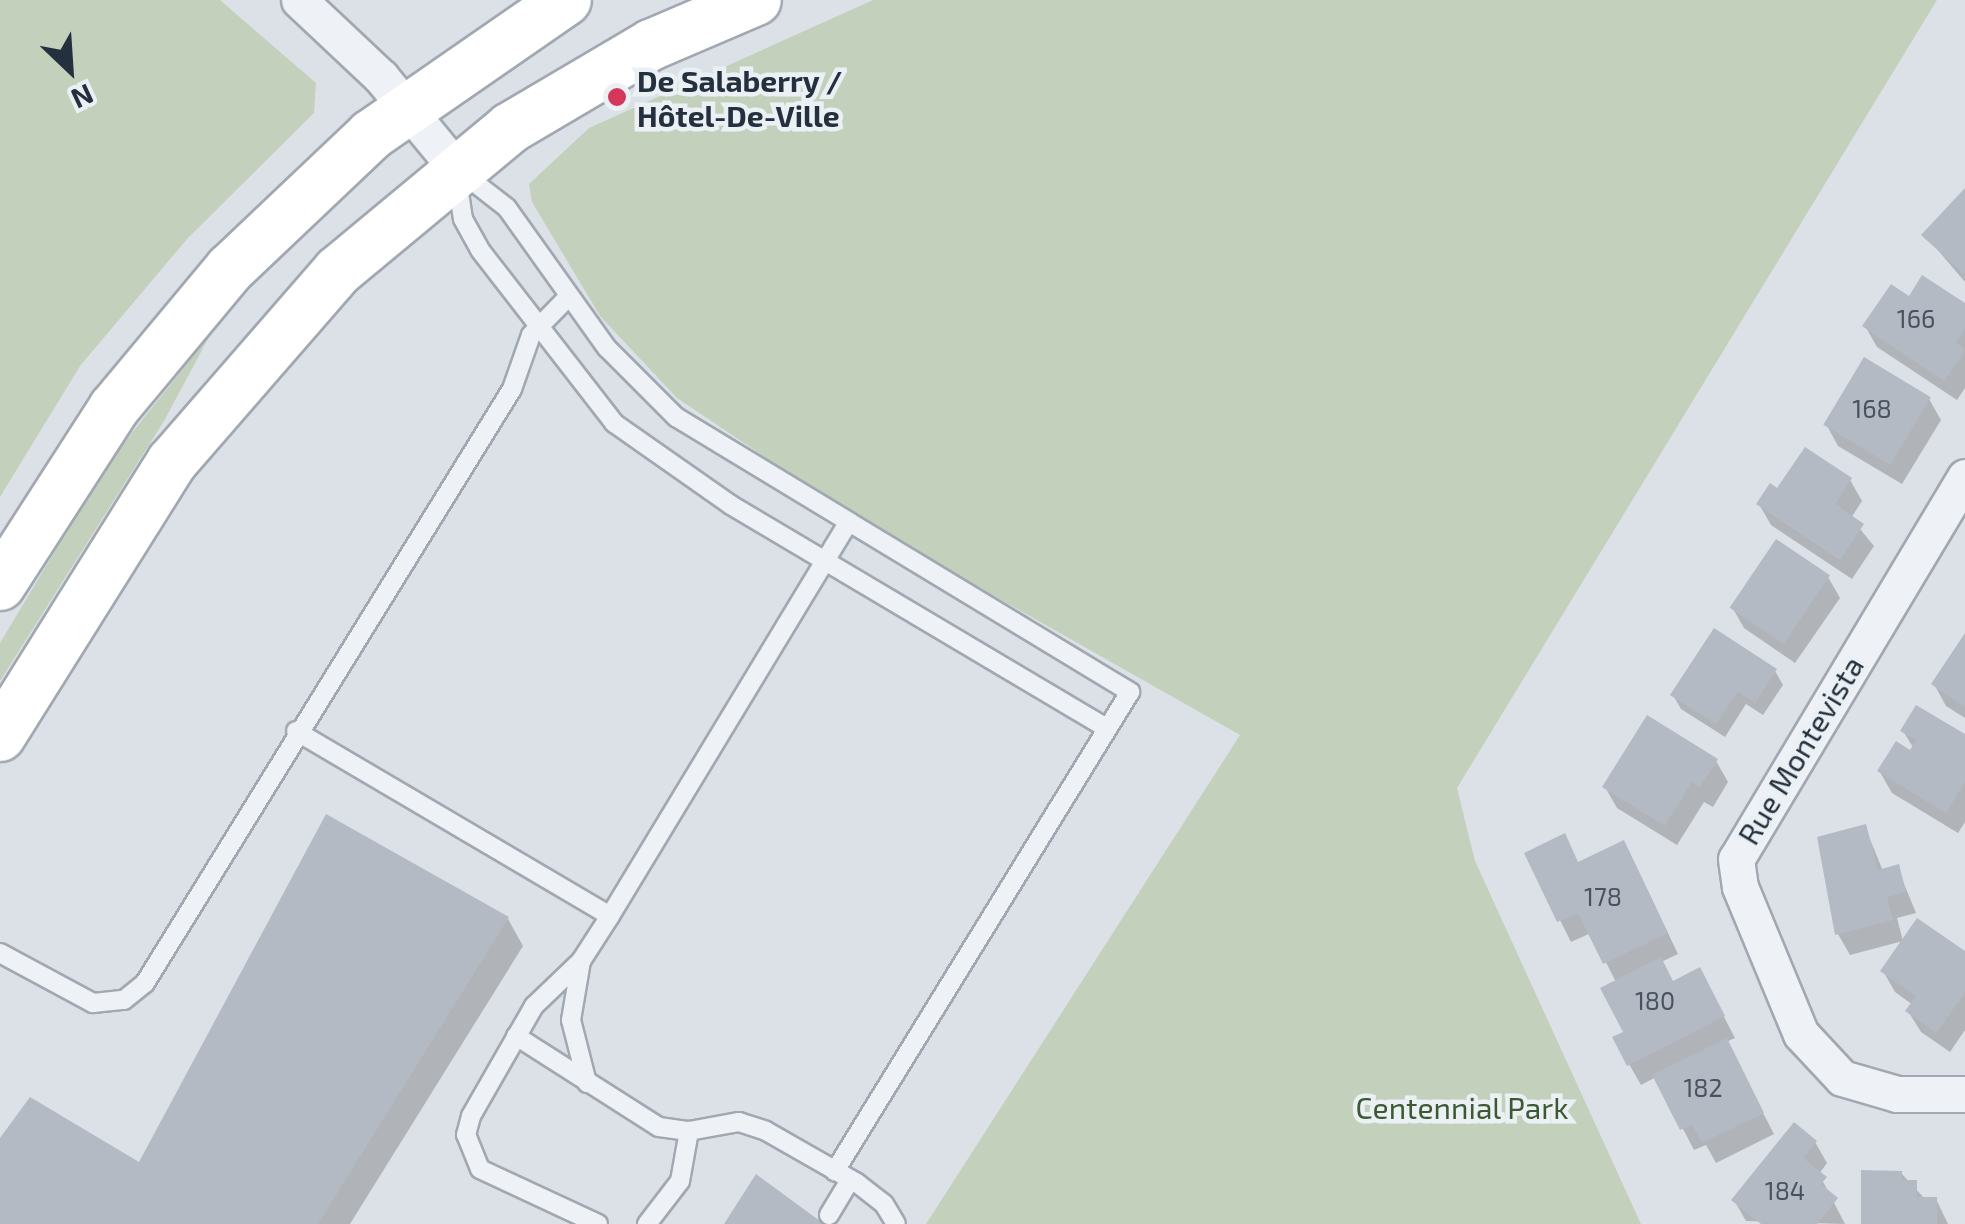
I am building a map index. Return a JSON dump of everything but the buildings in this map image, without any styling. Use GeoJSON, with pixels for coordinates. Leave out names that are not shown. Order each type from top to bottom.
{"type":"FeatureCollection","features":[{"type":"Feature","properties":{"kind":"street"},"geometry":{"type":"LineString","coordinates":[[299,0],[407,106],[456,168]]}},
{"type":"Feature","properties":{"kind":"street"},"geometry":{"type":"LineString","coordinates":[[0,585],[91,440],[179,326],[310,190],[407,106],[566,0]]}},
{"type":"Feature","properties":{"kind":"street"},"geometry":{"type":"LineString","coordinates":[[0,736],[120,539],[208,416],[338,270],[456,168],[587,80],[756,0]]}},
{"type":"Feature","properties":{"kind":"street","name":"Rue Montevista"},"geometry":{"type":"LineString","coordinates":[[1965,477],[1736,858],[1740,887],[1802,1034],[1842,1078],[1898,1094],[1965,1094]]}},
{"type":"Feature","properties":{"kind":"lane"},"geometry":{"type":"LineString","coordinates":[[456,168],[506,208],[624,368],[676,417],[1130,692],[842,1176],[829,1215]]}},
{"type":"Feature","properties":{"kind":"lane"},"geometry":{"type":"LineString","coordinates":[[456,168],[470,234],[536,328],[614,423],[704,488],[1108,728]]}},
{"type":"Feature","properties":{"kind":"lane"},"geometry":{"type":"LineString","coordinates":[[0,953],[93,1003],[112,1004],[135,992],[296,731],[324,701],[512,390],[536,328],[569,296]]}},
{"type":"Feature","properties":{"kind":"lane"},"geometry":{"type":"LineString","coordinates":[[598,1224],[499,1182],[474,1159],[466,1136],[470,1116],[534,1006],[581,961],[610,916],[848,523]]}},
{"type":"Feature","properties":{"kind":"lane"},"geometry":{"type":"LineString","coordinates":[[296,731],[610,916]]}},
{"type":"Feature","properties":{"kind":"lane"},"geometry":{"type":"LineString","coordinates":[[581,961],[571,1020],[588,1083]]}},
{"type":"Feature","properties":{"kind":"lane"},"geometry":{"type":"LineString","coordinates":[[516,1036],[646,1121],[689,1131],[753,1125],[884,1204],[896,1224]]}},
{"type":"Feature","properties":{"kind":"lane"},"geometry":{"type":"LineString","coordinates":[[646,1224],[680,1181],[689,1131]]}},
{"type":"Feature","properties":{"kind":"green space"},"geometry":{"type":"Polygon","coordinates":[[[0,0],[220,0],[316,83],[314,113],[187,239],[80,366],[0,497],[0,0]]]}},
{"type":"Feature","properties":{"kind":"green space","name":"Centennial Park"},"geometry":{"type":"Polygon","coordinates":[[[873,0],[1937,0],[1457,788],[1475,861],[1641,1224],[926,1224],[1240,735],[851,515],[677,398],[600,316],[532,202],[529,184],[589,128],[873,0]]]}},
{"type":"Feature","properties":{"kind":"green space"},"geometry":{"type":"Polygon","coordinates":[[[210,335],[164,421],[0,681],[0,643],[61,541],[123,444],[210,335]]]}},
{"type":"Feature","properties":{"kind":"place","name":"De Salaberry / Hôtel-De-Ville"},"geometry":{"type":"Point","coordinates":[617,97]}}]}
